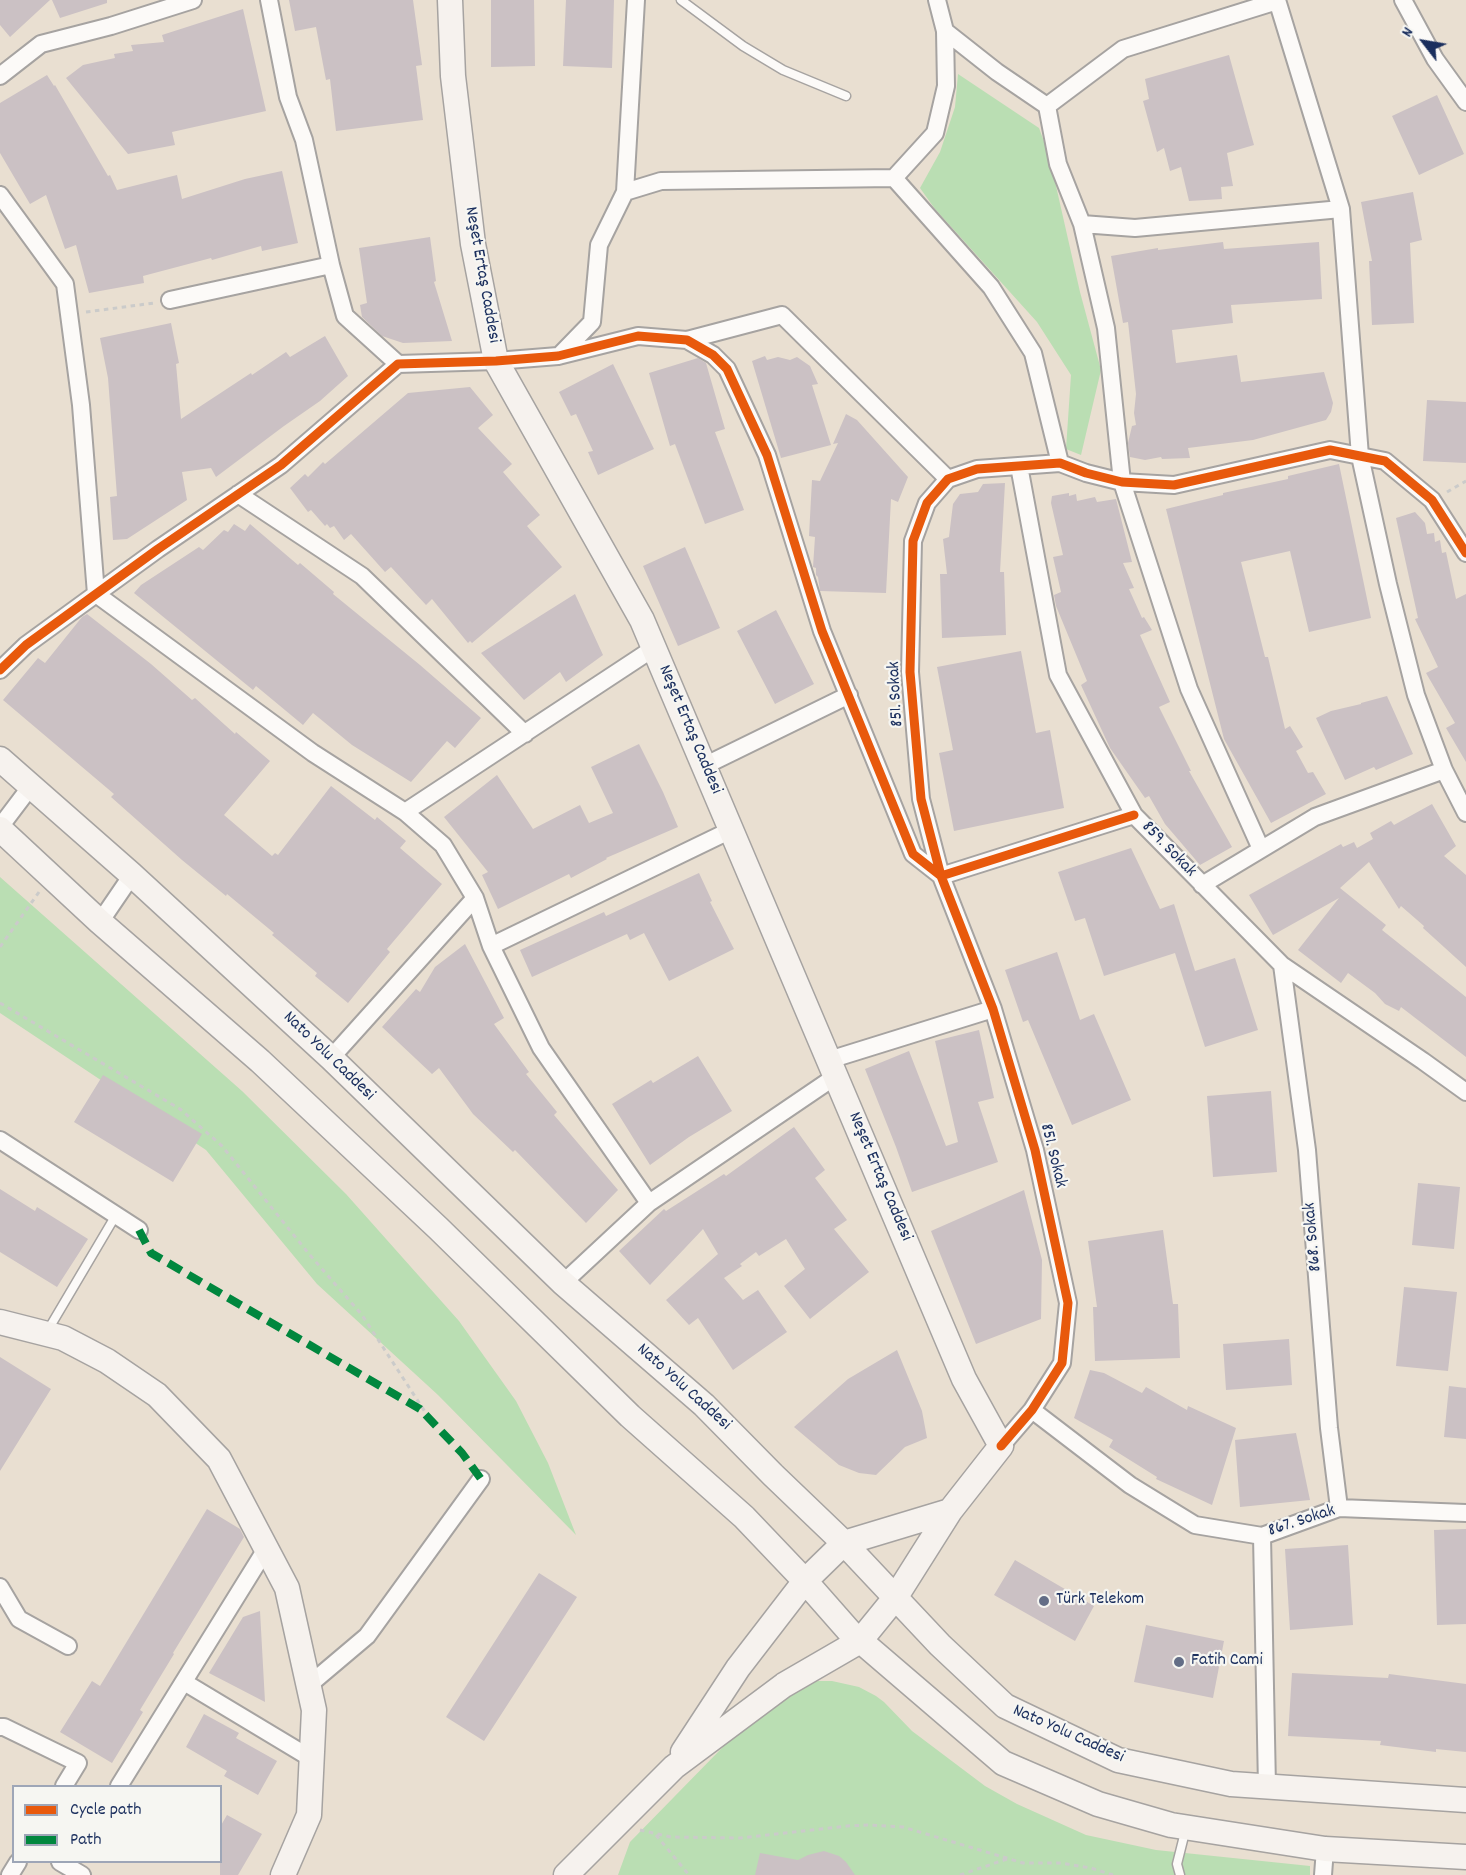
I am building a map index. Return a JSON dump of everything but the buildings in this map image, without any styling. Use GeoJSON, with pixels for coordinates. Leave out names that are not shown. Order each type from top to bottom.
{"type":"FeatureCollection","features":[{"type":"Feature","properties":{"kind":"main road","name":"Neşet Ertaş Caddesi"},"geometry":{"type":"LineString","coordinates":[[450,0],[453,76],[473,244],[496,361],[642,620],[964,1379],[1001,1446]]}},
{"type":"Feature","properties":{"kind":"main road","name":"Nato Yolu Caddesi"},"geometry":{"type":"LineString","coordinates":[[0,759],[132,875],[331,1058],[563,1283],[704,1404],[773,1476],[844,1543],[940,1645],[1005,1706],[1118,1760],[1231,1784],[1466,1800]]}},
{"type":"Feature","properties":{"kind":"main road"},"geometry":{"type":"LineString","coordinates":[[0,828],[100,922],[260,1061],[438,1228],[630,1416],[744,1516],[806,1581],[849,1631],[1003,1763],[1098,1804],[1171,1825],[1325,1849],[1466,1857]]}},
{"type":"Feature","properties":{"kind":"main road"},"geometry":{"type":"LineString","coordinates":[[0,1322],[63,1338],[107,1361],[157,1395],[219,1459],[287,1588],[314,1710],[309,1815],[283,1875]]}},
{"type":"Feature","properties":{"kind":"main road","name":"851. Sokak"},"geometry":{"type":"LineString","coordinates":[[860,1641],[895,1598],[950,1511],[1001,1446]]}},
{"type":"Feature","properties":{"kind":"main road"},"geometry":{"type":"LineString","coordinates":[[674,1767],[738,1668],[806,1581],[844,1543],[950,1511]]}},
{"type":"Feature","properties":{"kind":"main road"},"geometry":{"type":"LineString","coordinates":[[566,1875],[674,1767],[784,1684],[860,1641]]}},
{"type":"Feature","properties":{"kind":"street"},"geometry":{"type":"LineString","coordinates":[[0,76],[41,44],[111,26],[160,5],[193,0]]}},
{"type":"Feature","properties":{"kind":"street"},"geometry":{"type":"LineString","coordinates":[[269,0],[288,98],[304,140],[331,265],[345,316],[398,364]]}},
{"type":"Feature","properties":{"kind":"street"},"geometry":{"type":"LineString","coordinates":[[558,356],[592,322],[599,245],[626,192],[636,0]]}},
{"type":"Feature","properties":{"kind":"street"},"geometry":{"type":"LineString","coordinates":[[626,192],[661,181],[894,178],[935,133],[946,86],[945,31],[938,0]]}},
{"type":"Feature","properties":{"kind":"street"},"geometry":{"type":"LineString","coordinates":[[1403,0],[1435,59],[1466,102]]}},
{"type":"Feature","properties":{"kind":"street"},"geometry":{"type":"LineString","coordinates":[[1047,106],[1123,49],[1277,1],[1341,209],[1360,456],[1388,584],[1416,695],[1444,770],[1466,813]]}},
{"type":"Feature","properties":{"kind":"street"},"geometry":{"type":"LineString","coordinates":[[945,31],[997,72],[1047,106],[1058,164],[1082,224],[1106,328],[1122,482],[1189,689],[1262,849]]}},
{"type":"Feature","properties":{"kind":"street"},"geometry":{"type":"LineString","coordinates":[[894,178],[991,287],[1033,353],[1060,463]]}},
{"type":"Feature","properties":{"kind":"street"},"geometry":{"type":"LineString","coordinates":[[0,195],[65,284],[81,405],[96,594],[313,753],[405,813],[443,845],[475,898],[491,946],[541,1048],[649,1203]]}},
{"type":"Feature","properties":{"kind":"street"},"geometry":{"type":"LineString","coordinates":[[1082,224],[1135,228],[1341,209]]}},
{"type":"Feature","properties":{"kind":"street"},"geometry":{"type":"LineString","coordinates":[[170,300],[331,265]]}},
{"type":"Feature","properties":{"kind":"street"},"geometry":{"type":"LineString","coordinates":[[0,670],[26,645],[158,549],[281,465],[398,364],[496,361],[558,356],[638,336],[687,340],[783,315],[948,479]]}},
{"type":"Feature","properties":{"kind":"street"},"geometry":{"type":"LineString","coordinates":[[687,340],[713,355],[727,369],[767,455],[822,632],[913,854],[941,876],[1134,815]]}},
{"type":"Feature","properties":{"kind":"street","name":"851. Sokak"},"geometry":{"type":"LineString","coordinates":[[1001,1446],[1032,1410],[1062,1363],[1068,1303],[1035,1150],[993,1009],[941,876],[921,799],[910,672],[913,541],[927,503],[948,479],[977,469],[1060,463],[1122,482],[1174,484],[1330,450],[1385,461],[1432,500],[1466,553]]}},
{"type":"Feature","properties":{"kind":"street","name":"859. Sokak"},"geometry":{"type":"LineString","coordinates":[[1019,466],[1058,675],[1134,815],[1282,965],[1424,1060],[1466,1092]]}},
{"type":"Feature","properties":{"kind":"street"},"geometry":{"type":"LineString","coordinates":[[238,494],[362,576],[525,734]]}},
{"type":"Feature","properties":{"kind":"street"},"geometry":{"type":"LineString","coordinates":[[405,813],[654,648]]}},
{"type":"Feature","properties":{"kind":"street"},"geometry":{"type":"LineString","coordinates":[[704,766],[849,695]]}},
{"type":"Feature","properties":{"kind":"street"},"geometry":{"type":"LineString","coordinates":[[1202,885],[1315,817],[1444,770]]}},
{"type":"Feature","properties":{"kind":"street"},"geometry":{"type":"LineString","coordinates":[[0,828],[31,786]]}},
{"type":"Feature","properties":{"kind":"street"},"geometry":{"type":"LineString","coordinates":[[491,946],[731,830]]}},
{"type":"Feature","properties":{"kind":"street"},"geometry":{"type":"LineString","coordinates":[[100,922],[132,875]]}},
{"type":"Feature","properties":{"kind":"street"},"geometry":{"type":"LineString","coordinates":[[331,1058],[475,898]]}},
{"type":"Feature","properties":{"kind":"street","name":"868. Sokak"},"geometry":{"type":"LineString","coordinates":[[1282,965],[1306,1150],[1329,1428],[1340,1508]]}},
{"type":"Feature","properties":{"kind":"street"},"geometry":{"type":"LineString","coordinates":[[563,1283],[649,1203],[832,1068],[993,1009]]}},
{"type":"Feature","properties":{"kind":"street"},"geometry":{"type":"LineString","coordinates":[[0,1140],[139,1230]]}},
{"type":"Feature","properties":{"kind":"street","name":"867. Sokak"},"geometry":{"type":"LineString","coordinates":[[1032,1410],[1130,1485],[1195,1525],[1262,1536],[1340,1508],[1466,1513]]}},
{"type":"Feature","properties":{"kind":"street"},"geometry":{"type":"LineString","coordinates":[[309,1685],[367,1635],[481,1479]]}},
{"type":"Feature","properties":{"kind":"street"},"geometry":{"type":"LineString","coordinates":[[1262,1536],[1268,1787]]}},
{"type":"Feature","properties":{"kind":"street"},"geometry":{"type":"LineString","coordinates":[[120,1785],[266,1549]]}},
{"type":"Feature","properties":{"kind":"street"},"geometry":{"type":"LineString","coordinates":[[0,1587],[19,1619],[68,1646]]}},
{"type":"Feature","properties":{"kind":"street"},"geometry":{"type":"LineString","coordinates":[[184,1682],[312,1759]]}},
{"type":"Feature","properties":{"kind":"street"},"geometry":{"type":"LineString","coordinates":[[0,1727],[78,1763],[65,1785]]}},
{"type":"Feature","properties":{"kind":"street"},"geometry":{"type":"LineString","coordinates":[[1323,1875],[1325,1849]]}},
{"type":"Feature","properties":{"kind":"street"},"geometry":{"type":"LineString","coordinates":[[586,1875],[589,1851]]}},
{"type":"Feature","properties":{"kind":"lane"},"geometry":{"type":"LineString","coordinates":[[681,0],[743,46],[783,70],[846,96]]}},
{"type":"Feature","properties":{"kind":"lane"},"geometry":{"type":"LineString","coordinates":[[46,1334],[116,1215]]}},
{"type":"Feature","properties":{"kind":"lane"},"geometry":{"type":"LineString","coordinates":[[1180,1875],[1177,1864],[1186,1828]]}},
{"type":"Feature","properties":{"kind":"path"},"geometry":{"type":"LineString","coordinates":[[69,314],[170,300]]}},
{"type":"Feature","properties":{"kind":"path"},"geometry":{"type":"LineString","coordinates":[[1432,500],[1466,481]]}},
{"type":"Feature","properties":{"kind":"path"},"geometry":{"type":"LineString","coordinates":[[0,947],[51,876]]}},
{"type":"Feature","properties":{"kind":"path"},"geometry":{"type":"LineString","coordinates":[[0,1003],[180,1109],[222,1146],[309,1254],[362,1315],[429,1418]]}},
{"type":"Feature","properties":{"kind":"path"},"geometry":{"type":"LineString","coordinates":[[618,1822],[656,1835],[671,1837],[740,1838],[847,1826],[903,1827],[1023,1863],[1060,1863],[1113,1875]]}},
{"type":"Feature","properties":{"kind":"path"},"geometry":{"type":"LineString","coordinates":[[656,1835],[689,1875]]}},
{"type":"Feature","properties":{"kind":"path"},"geometry":{"type":"LineString","coordinates":[[960,1875],[1009,1858]]}},
{"type":"Feature","properties":{"kind":"path"},"geometry":{"type":"LineString","coordinates":[[1057,1873],[1089,1875]]}},
{"type":"Feature","properties":{"kind":"green space"},"geometry":{"type":"Polygon","coordinates":[[[958,74],[1039,128],[1049,155],[1080,292],[1101,370],[1081,455],[1066,449],[1071,375],[1037,322],[935,209],[920,188],[940,152],[955,107],[958,74]]]}},
{"type":"Feature","properties":{"kind":"green space"},"geometry":{"type":"Polygon","coordinates":[[[0,877],[242,1091],[346,1194],[459,1321],[516,1401],[548,1463],[576,1535],[438,1395],[317,1284],[206,1150],[0,1013],[0,877]]]}},
{"type":"Feature","properties":{"kind":"green space"},"geometry":{"type":"Polygon","coordinates":[[[832,1681],[859,1687],[876,1696],[912,1731],[985,1786],[1017,1804],[1086,1835],[1156,1850],[1310,1866],[1310,1875],[618,1875],[630,1842],[762,1707],[800,1684],[832,1681]]]}},
{"type":"Feature","properties":{"kind":"marked path"},"geometry":{"type":"LineString","coordinates":[[139,1230],[151,1253],[420,1409],[462,1453],[481,1479]]}},
{"type":"Feature","properties":{"kind":"cycle path"},"geometry":{"type":"LineString","coordinates":[[0,670],[26,645],[158,549],[281,465],[398,364],[496,361],[558,356],[638,336],[687,340],[713,355],[727,369],[767,455],[822,631],[913,854],[941,876],[1134,815]]}},
{"type":"Feature","properties":{"kind":"cycle path"},"geometry":{"type":"LineString","coordinates":[[1001,1446],[1032,1410],[1062,1363],[1068,1303],[1035,1150],[993,1009],[941,876],[921,799],[910,672],[913,541],[927,503],[948,479],[977,469],[1060,463],[1086,473],[1122,482],[1174,485],[1330,450],[1385,461],[1432,500],[1466,553]]}},
{"type":"Feature","properties":{"kind":"place","name":"Türk Telekom"},"geometry":{"type":"Point","coordinates":[1044,1601]}},
{"type":"Feature","properties":{"kind":"place","name":"Fatih Cami"},"geometry":{"type":"Point","coordinates":[1179,1662]}}]}
